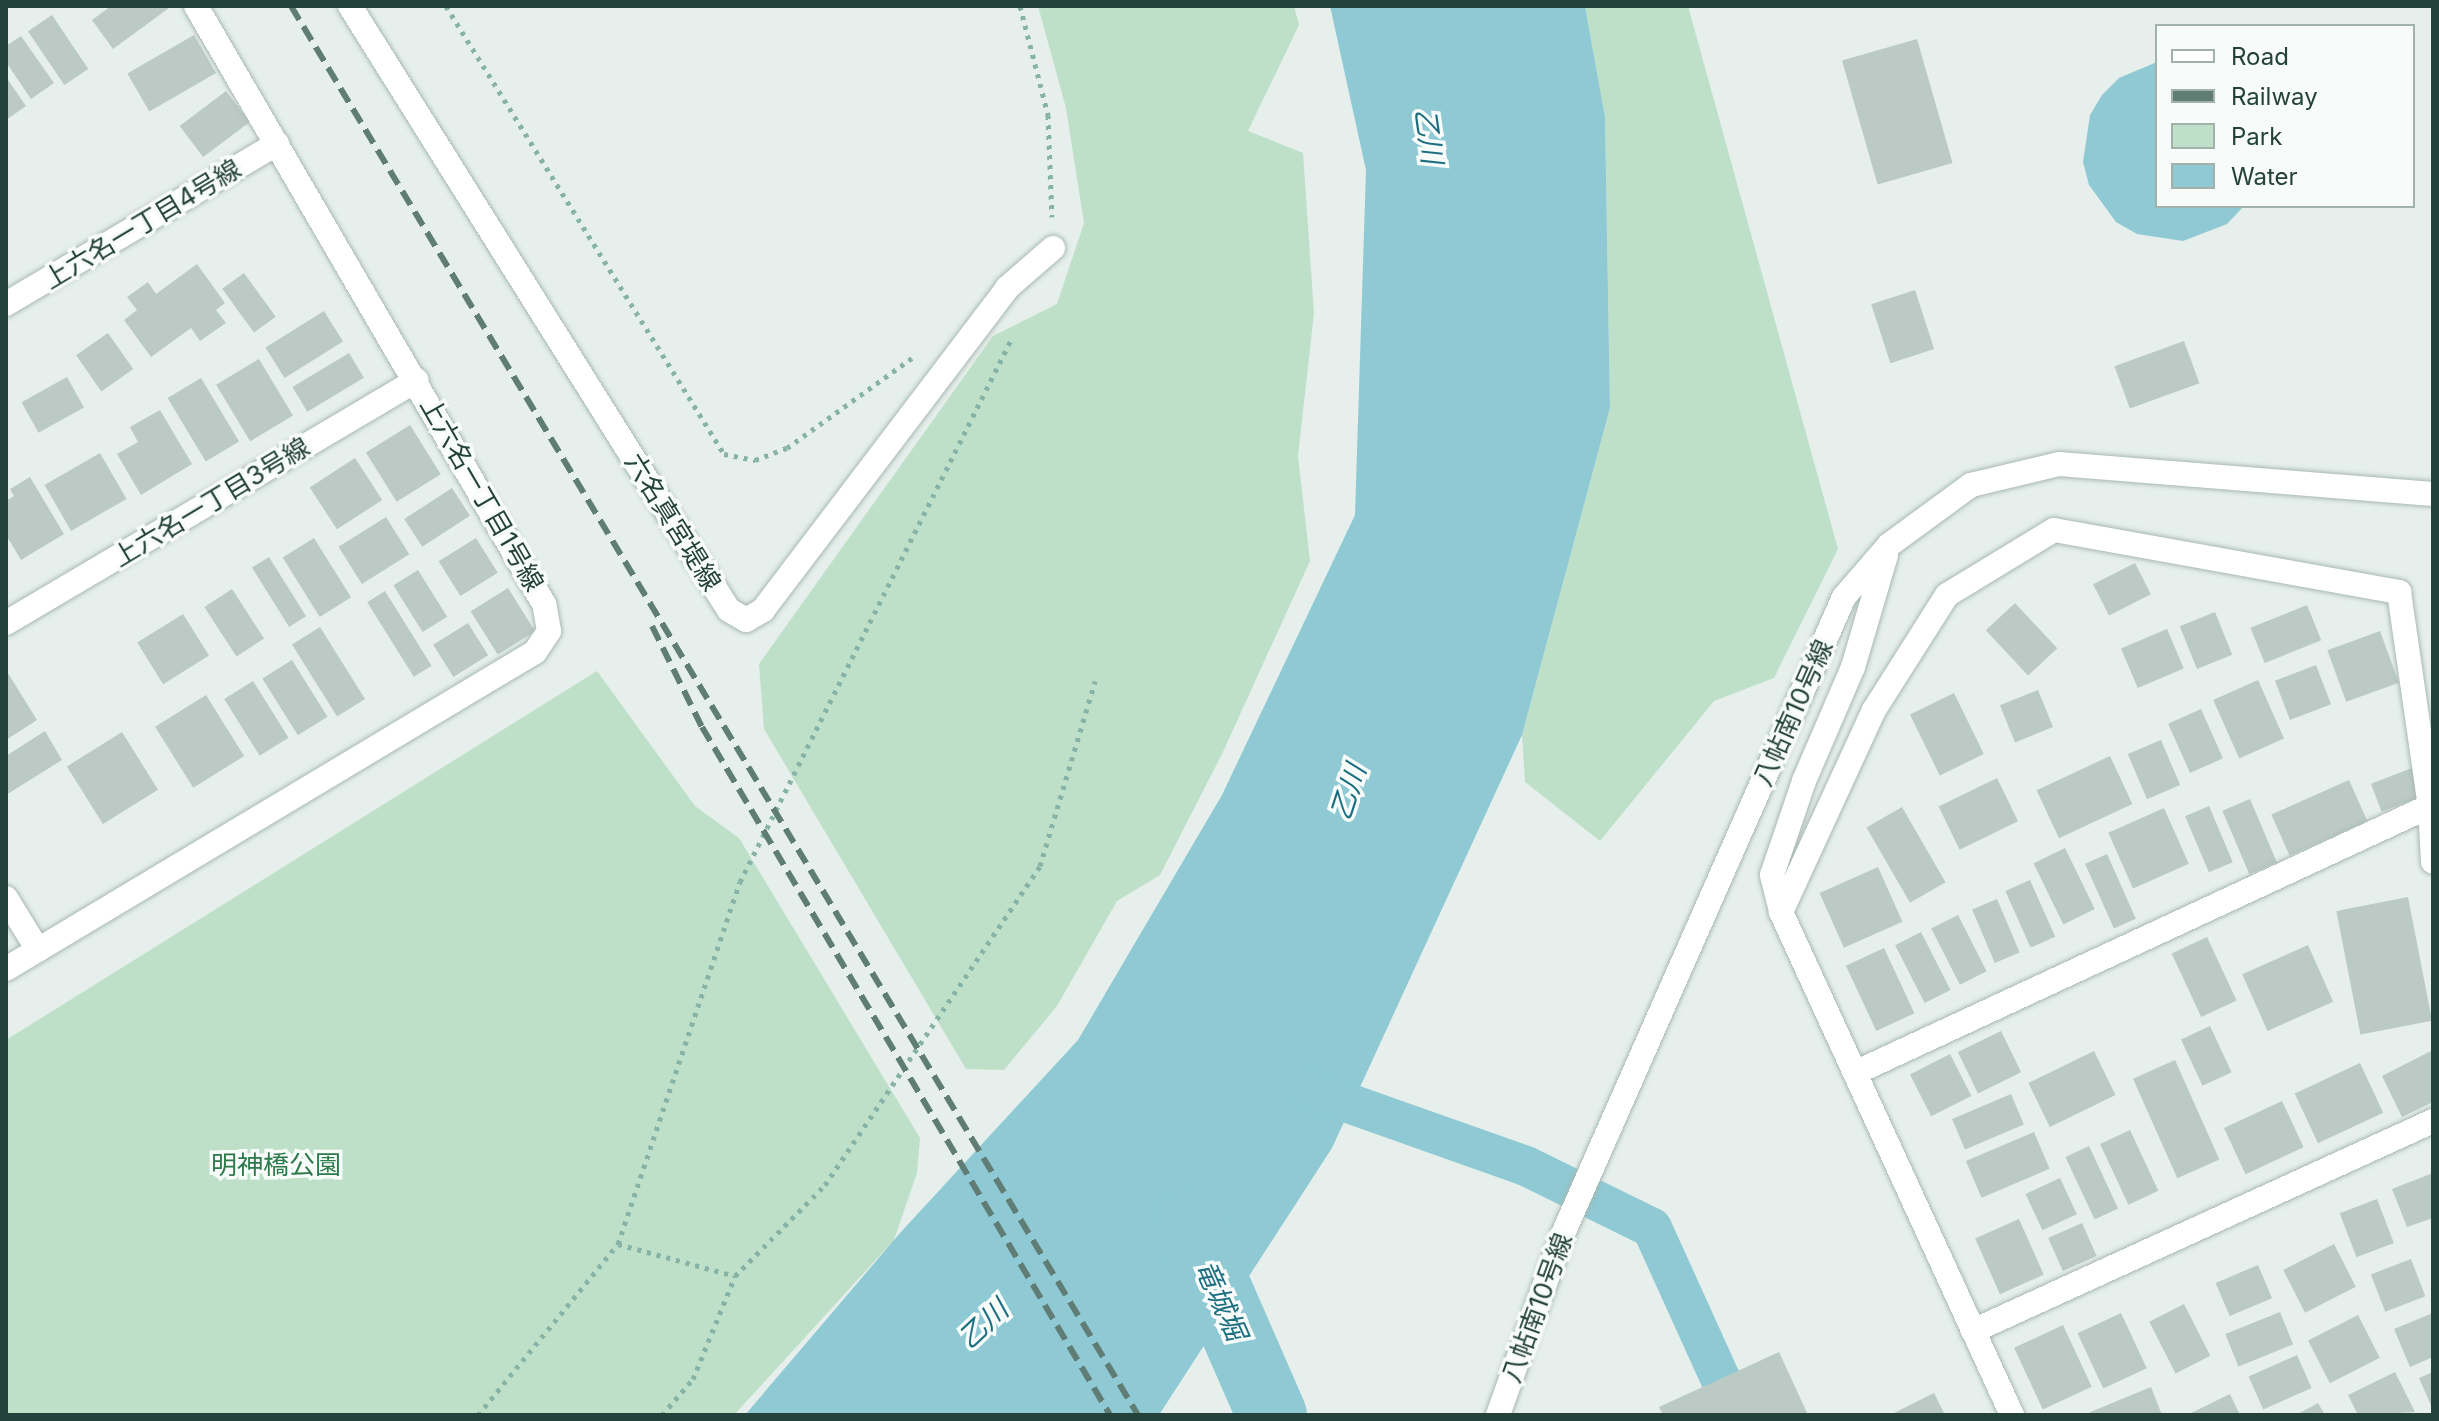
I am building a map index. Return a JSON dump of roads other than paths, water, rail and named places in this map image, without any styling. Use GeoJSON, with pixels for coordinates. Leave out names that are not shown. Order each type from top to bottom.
{"type":"FeatureCollection","features":[{"type":"Feature","properties":{"kind":"street","name":"上六名一丁目1号線"},"geometry":{"type":"LineString","coordinates":[[6,969],[535,652],[549,631],[544,604],[417,380],[196,6]]}},
{"type":"Feature","properties":{"kind":"street","name":"六名真宮堤線"},"geometry":{"type":"LineString","coordinates":[[350,6],[729,610],[746,620],[763,610],[1007,288],[1053,248]]}},
{"type":"Feature","properties":{"kind":"street","name":"上六名一丁目4号線"},"geometry":{"type":"LineString","coordinates":[[6,304],[277,144]]}},
{"type":"Feature","properties":{"kind":"street","name":"上六名一丁目3号線"},"geometry":{"type":"LineString","coordinates":[[6,623],[417,380]]}},
{"type":"Feature","properties":{"kind":"street","name":"八帖南10号線"},"geometry":{"type":"LineString","coordinates":[[1498,1415],[1562,1236],[1844,597],[1889,545],[1971,485],[2059,464],[2433,494]]}},
{"type":"Feature","properties":{"kind":"street"},"geometry":{"type":"LineString","coordinates":[[1781,912],[1874,710],[1947,595],[2054,530],[2399,592],[2430,806],[2433,862]]}},
{"type":"Feature","properties":{"kind":"street"},"geometry":{"type":"LineString","coordinates":[[1889,545],[1853,667],[1804,781],[1772,875],[1781,912],[2012,1415]]}},
{"type":"Feature","properties":{"kind":"street"},"geometry":{"type":"LineString","coordinates":[[1857,1072],[2430,806]]}},
{"type":"Feature","properties":{"kind":"street"},"geometry":{"type":"LineString","coordinates":[[6,898],[38,950]]}},
{"type":"Feature","properties":{"kind":"street"},"geometry":{"type":"LineString","coordinates":[[1973,1331],[2433,1121]]}},
{"type":"Feature","properties":{"kind":"water","name":"乙川"},"geometry":{"type":"Polygon","coordinates":[[[1330,6],[1585,6],[1605,117],[1610,408],[1522,735],[1332,1148],[1159,1415],[745,1415],[900,1233],[1078,1040],[1222,795],[1355,515],[1366,170],[1330,6]]]}},
{"type":"Feature","properties":{"kind":"water"},"geometry":{"type":"Polygon","coordinates":[[[2155,63],[2155,208],[2242,208],[2227,224],[2183,241],[2137,234],[2116,222],[2089,185],[2083,162],[2090,115],[2102,95],[2119,78],[2155,63]]]}},
{"type":"Feature","properties":{"kind":"waterway"},"geometry":{"type":"LineString","coordinates":[[1300,1086],[1526,1166],[1652,1228],[1737,1415]]}},
{"type":"Feature","properties":{"kind":"waterway","name":"竜城堀"},"geometry":{"type":"LineString","coordinates":[[1188,1223],[1272,1415]]}},
{"type":"Feature","properties":{"kind":"railway"},"geometry":{"type":"LineString","coordinates":[[291,6],[1138,1415]]}},
{"type":"Feature","properties":{"kind":"railway"},"geometry":{"type":"LineString","coordinates":[[652,626],[702,727],[1110,1415]]}},
{"type":"Feature","properties":{"kind":"park label","name":"明神橋公園"},"geometry":{"type":"Point","coordinates":[276,1165]}}]}
